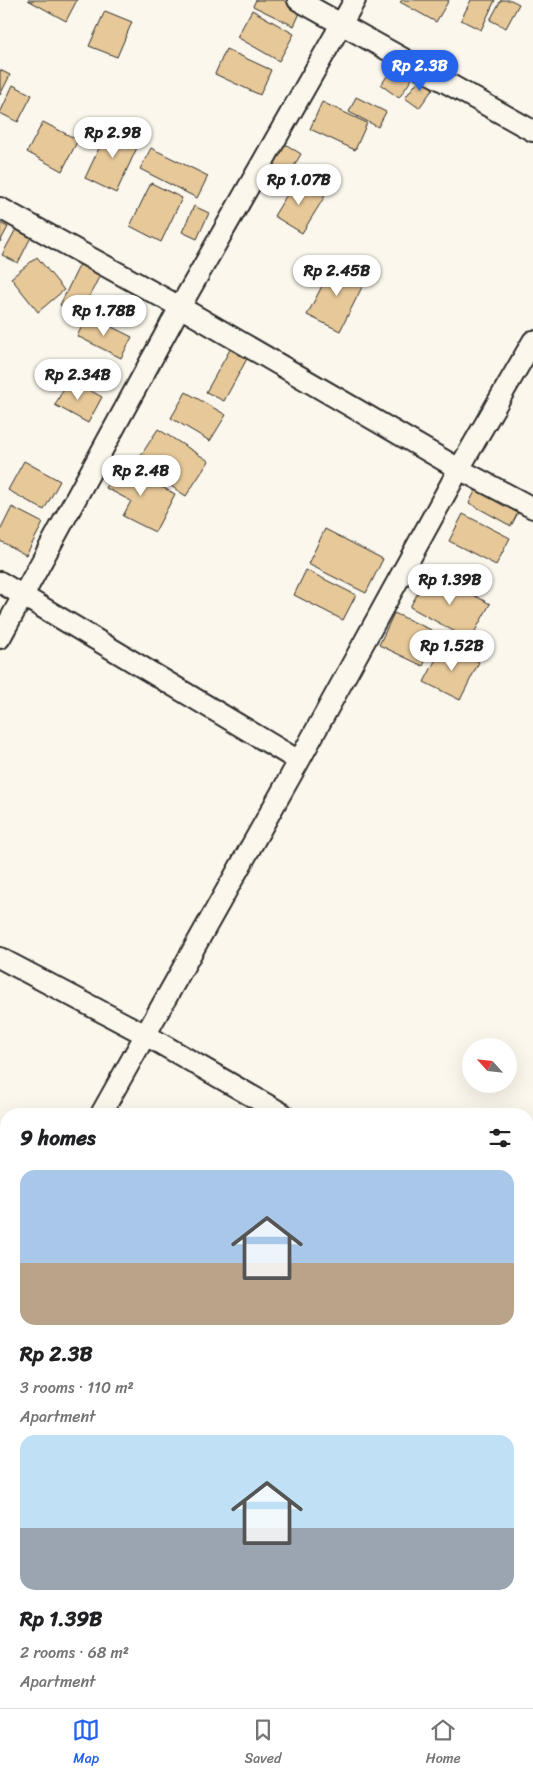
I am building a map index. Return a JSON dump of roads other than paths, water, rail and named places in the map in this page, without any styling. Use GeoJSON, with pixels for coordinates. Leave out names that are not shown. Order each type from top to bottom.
{"type":"FeatureCollection","features":[{"type":"Feature","properties":{"kind":"street"},"geometry":{"type":"LineString","coordinates":[[298,0],[533,130]]}},
{"type":"Feature","properties":{"kind":"street"},"geometry":{"type":"LineString","coordinates":[[0,638],[180,307],[355,0]]}},
{"type":"Feature","properties":{"kind":"street"},"geometry":{"type":"LineString","coordinates":[[0,208],[180,307],[459,469],[533,508]]}},
{"type":"Feature","properties":{"kind":"street"},"geometry":{"type":"LineString","coordinates":[[104,1108],[144,1034],[299,761],[459,469],[533,341]]}},
{"type":"Feature","properties":{"kind":"street"},"geometry":{"type":"LineString","coordinates":[[0,582],[299,761]]}},
{"type":"Feature","properties":{"kind":"street"},"geometry":{"type":"LineString","coordinates":[[0,958],[144,1034],[273,1108]]}}]}
